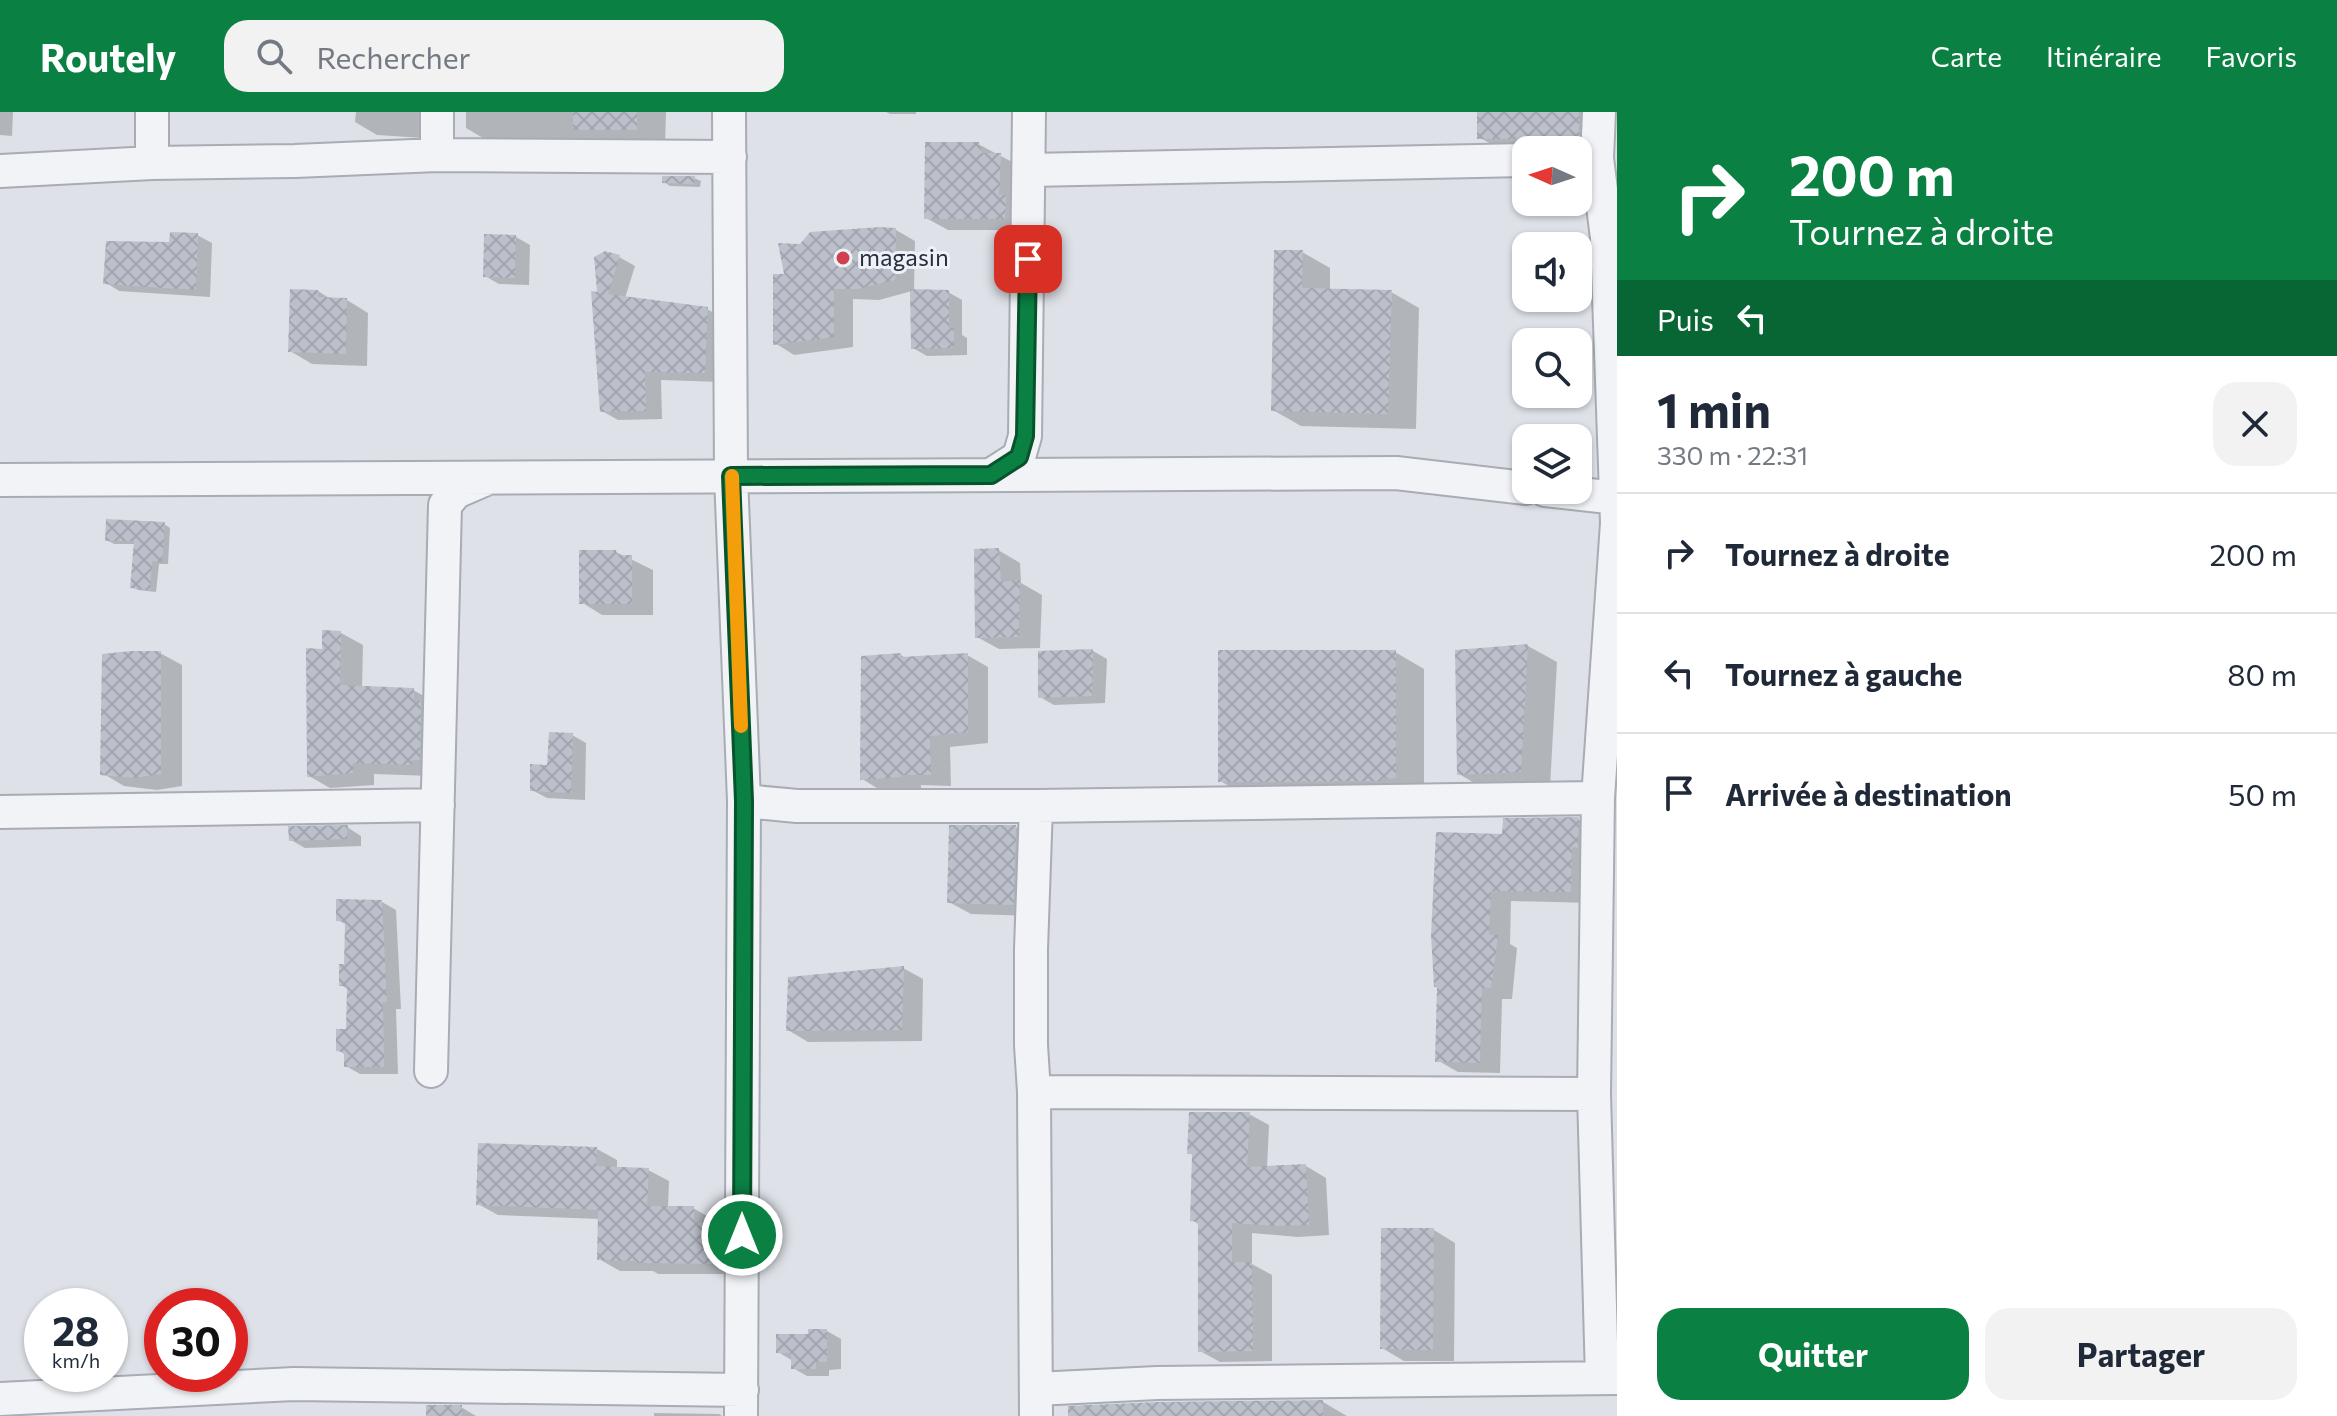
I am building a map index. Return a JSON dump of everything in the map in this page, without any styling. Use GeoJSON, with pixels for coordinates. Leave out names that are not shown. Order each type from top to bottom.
{"type":"FeatureCollection","features":[{"type":"Feature","properties":{"kind":"street"},"geometry":{"type":"LineString","coordinates":[[152,112],[152,163]]}},
{"type":"Feature","properties":{"kind":"street"},"geometry":{"type":"LineString","coordinates":[[437,112],[437,155]]}},
{"type":"Feature","properties":{"kind":"street"},"geometry":{"type":"LineString","coordinates":[[0,1399],[294,1384],[742,1403],[744,801],[731,476],[729,112]]}},
{"type":"Feature","properties":{"kind":"street"},"geometry":{"type":"LineString","coordinates":[[991,475],[1019,457],[1025,436],[1029,112]]}},
{"type":"Feature","properties":{"kind":"street"},"geometry":{"type":"LineString","coordinates":[[1592,141],[1599,112]]}},
{"type":"Feature","properties":{"kind":"street"},"geometry":{"type":"LineString","coordinates":[[0,171],[152,163],[437,155],[730,157]]}},
{"type":"Feature","properties":{"kind":"street"},"geometry":{"type":"LineString","coordinates":[[1030,170],[1512,160]]}},
{"type":"Feature","properties":{"kind":"street"},"geometry":{"type":"LineString","coordinates":[[1036,806],[1031,1045],[1036,1402],[1157,1383],[1610,1378],[1594,1094],[1598,798],[1617,523],[1607,238],[1592,175]]}},
{"type":"Feature","properties":{"kind":"street"},"geometry":{"type":"LineString","coordinates":[[0,480],[1396,473],[1512,486]]}},
{"type":"Feature","properties":{"kind":"street"},"geometry":{"type":"LineString","coordinates":[[431,1071],[445,505],[456,492],[489,477]]}},
{"type":"Feature","properties":{"kind":"street"},"geometry":{"type":"LineString","coordinates":[[1592,495],[1616,498]]}},
{"type":"Feature","properties":{"kind":"street"},"geometry":{"type":"LineString","coordinates":[[744,801],[797,806],[1036,806],[1598,798]]}},
{"type":"Feature","properties":{"kind":"street"},"geometry":{"type":"LineString","coordinates":[[0,812],[438,805]]}},
{"type":"Feature","properties":{"kind":"street"},"geometry":{"type":"LineString","coordinates":[[1034,1092],[1594,1094]]}},
{"type":"Feature","properties":{"kind":"building"},"geometry":{"type":"Polygon","coordinates":[[[573,112],[637,112],[637,130],[573,130],[573,112]]]}},
{"type":"Feature","properties":{"kind":"building"},"geometry":{"type":"Polygon","coordinates":[[[1477,112],[1579,112],[1579,136],[1477,139],[1477,112]]]}},
{"type":"Feature","properties":{"kind":"building"},"geometry":{"type":"Polygon","coordinates":[[[925,142],[979,142],[982,153],[1001,153],[999,195],[1006,195],[1005,219],[924,219],[925,142]]]}},
{"type":"Feature","properties":{"kind":"building"},"geometry":{"type":"Polygon","coordinates":[[[662,176],[695,176],[694,184],[662,183],[662,176]]]}},
{"type":"Feature","properties":{"kind":"building","name":"magasin"},"geometry":{"type":"Polygon","coordinates":[[[896,228],[895,280],[858,289],[834,289],[834,337],[773,345],[773,274],[784,274],[778,243],[800,244],[810,232],[896,228]]]}},
{"type":"Feature","properties":{"kind":"building"},"geometry":{"type":"Polygon","coordinates":[[[170,232],[198,233],[196,290],[103,284],[106,241],[169,242],[170,232]]]}},
{"type":"Feature","properties":{"kind":"building"},"geometry":{"type":"Polygon","coordinates":[[[484,234],[516,235],[515,278],[483,277],[484,234]]]}},
{"type":"Feature","properties":{"kind":"building"},"geometry":{"type":"Polygon","coordinates":[[[1274,250],[1303,250],[1302,288],[1392,290],[1388,414],[1271,411],[1274,250]]]}},
{"type":"Feature","properties":{"kind":"building"},"geometry":{"type":"Polygon","coordinates":[[[605,251],[620,255],[608,294],[708,307],[705,373],[645,372],[646,411],[600,412],[591,291],[597,292],[594,257],[605,251]]]}},
{"type":"Feature","properties":{"kind":"building"},"geometry":{"type":"Polygon","coordinates":[[[290,289],[318,290],[318,297],[347,298],[346,354],[288,352],[290,289]]]}},
{"type":"Feature","properties":{"kind":"building"},"geometry":{"type":"Polygon","coordinates":[[[910,289],[949,290],[949,328],[954,328],[954,348],[911,349],[910,289]]]}},
{"type":"Feature","properties":{"kind":"building"},"geometry":{"type":"Polygon","coordinates":[[[106,519],[165,522],[162,562],[152,561],[150,590],[130,588],[134,541],[105,541],[106,519]]]}},
{"type":"Feature","properties":{"kind":"building"},"geometry":{"type":"Polygon","coordinates":[[[999,548],[1001,582],[1020,580],[1019,637],[975,638],[974,549],[999,548]]]}},
{"type":"Feature","properties":{"kind":"building"},"geometry":{"type":"Polygon","coordinates":[[[579,550],[616,550],[617,555],[632,555],[632,604],[579,604],[579,550]]]}},
{"type":"Feature","properties":{"kind":"building"},"geometry":{"type":"Polygon","coordinates":[[[322,630],[341,631],[340,685],[414,688],[414,701],[421,701],[420,760],[412,760],[412,765],[353,763],[353,773],[307,777],[306,648],[322,649],[322,630]]]}},
{"type":"Feature","properties":{"kind":"building"},"geometry":{"type":"Polygon","coordinates":[[[1528,644],[1521,772],[1457,775],[1455,650],[1528,644]]]}},
{"type":"Feature","properties":{"kind":"building"},"geometry":{"type":"Polygon","coordinates":[[[1093,649],[1092,696],[1038,698],[1038,651],[1093,649]]]}},
{"type":"Feature","properties":{"kind":"building"},"geometry":{"type":"Polygon","coordinates":[[[1218,650],[1396,650],[1396,778],[1381,781],[1218,782],[1218,650]]]}},
{"type":"Feature","properties":{"kind":"building"},"geometry":{"type":"Polygon","coordinates":[[[161,651],[161,774],[134,778],[100,775],[102,654],[161,651]]]}},
{"type":"Feature","properties":{"kind":"building"},"geometry":{"type":"Polygon","coordinates":[[[901,653],[901,657],[968,653],[968,732],[930,736],[931,775],[860,780],[861,656],[901,653]]]}},
{"type":"Feature","properties":{"kind":"building"},"geometry":{"type":"Polygon","coordinates":[[[549,732],[573,733],[571,793],[530,791],[530,764],[547,765],[549,732]]]}},
{"type":"Feature","properties":{"kind":"building"},"geometry":{"type":"Polygon","coordinates":[[[1579,817],[1578,848],[1572,847],[1571,892],[1491,891],[1489,935],[1498,935],[1491,988],[1482,988],[1480,1063],[1435,1062],[1437,987],[1434,987],[1431,935],[1436,832],[1502,834],[1503,818],[1579,817]]]}},
{"type":"Feature","properties":{"kind":"building"},"geometry":{"type":"Polygon","coordinates":[[[348,825],[347,839],[289,841],[288,826],[348,825]]]}},
{"type":"Feature","properties":{"kind":"building"},"geometry":{"type":"Polygon","coordinates":[[[949,825],[1016,825],[1014,905],[947,903],[949,825]]]}},
{"type":"Feature","properties":{"kind":"building"},"geometry":{"type":"Polygon","coordinates":[[[336,899],[382,900],[387,1002],[383,1002],[384,1067],[344,1067],[344,1052],[336,1051],[336,1029],[346,1029],[347,986],[339,986],[339,964],[344,964],[345,922],[336,921],[336,899]]]}},
{"type":"Feature","properties":{"kind":"building"},"geometry":{"type":"Polygon","coordinates":[[[904,966],[902,1030],[786,1031],[788,977],[904,966]]]}},
{"type":"Feature","properties":{"kind":"building"},"geometry":{"type":"Polygon","coordinates":[[[1189,1112],[1250,1112],[1247,1167],[1306,1164],[1309,1225],[1232,1223],[1232,1262],[1252,1262],[1253,1351],[1198,1352],[1198,1222],[1190,1221],[1192,1154],[1187,1154],[1189,1112]]]}},
{"type":"Feature","properties":{"kind":"building"},"geometry":{"type":"Polygon","coordinates":[[[478,1143],[597,1147],[596,1166],[649,1168],[647,1206],[694,1206],[694,1222],[723,1223],[723,1264],[597,1260],[598,1210],[476,1205],[478,1143]]]}},
{"type":"Feature","properties":{"kind":"building"},"geometry":{"type":"Polygon","coordinates":[[[1381,1228],[1434,1228],[1433,1350],[1380,1349],[1381,1228]]]}},
{"type":"Feature","properties":{"kind":"building"},"geometry":{"type":"Polygon","coordinates":[[[808,1329],[827,1329],[827,1362],[816,1362],[816,1369],[791,1369],[791,1353],[776,1353],[776,1334],[808,1334],[808,1329]]]}},
{"type":"Feature","properties":{"kind":"building"},"geometry":{"type":"Polygon","coordinates":[[[1323,1400],[1323,1416],[1068,1416],[1068,1406],[1323,1400]]]}},
{"type":"Feature","properties":{"kind":"building"},"geometry":{"type":"Polygon","coordinates":[[[426,1405],[462,1405],[462,1416],[426,1416],[426,1405]]]}},
{"type":"Feature","properties":{"kind":"slow traffic"},"geometry":{"type":"LineString","coordinates":[[732,476],[741,726]]}},
{"type":"Feature","properties":{"kind":"place","name":"magasin"},"geometry":{"type":"Point","coordinates":[843,258]}},
{"type":"Feature","properties":{"kind":"route"},"geometry":{"type":"LineString","coordinates":[[742,1235],[744,801],[731,476],[991,475],[1019,457],[1025,436],[1028,259]]}}]}
